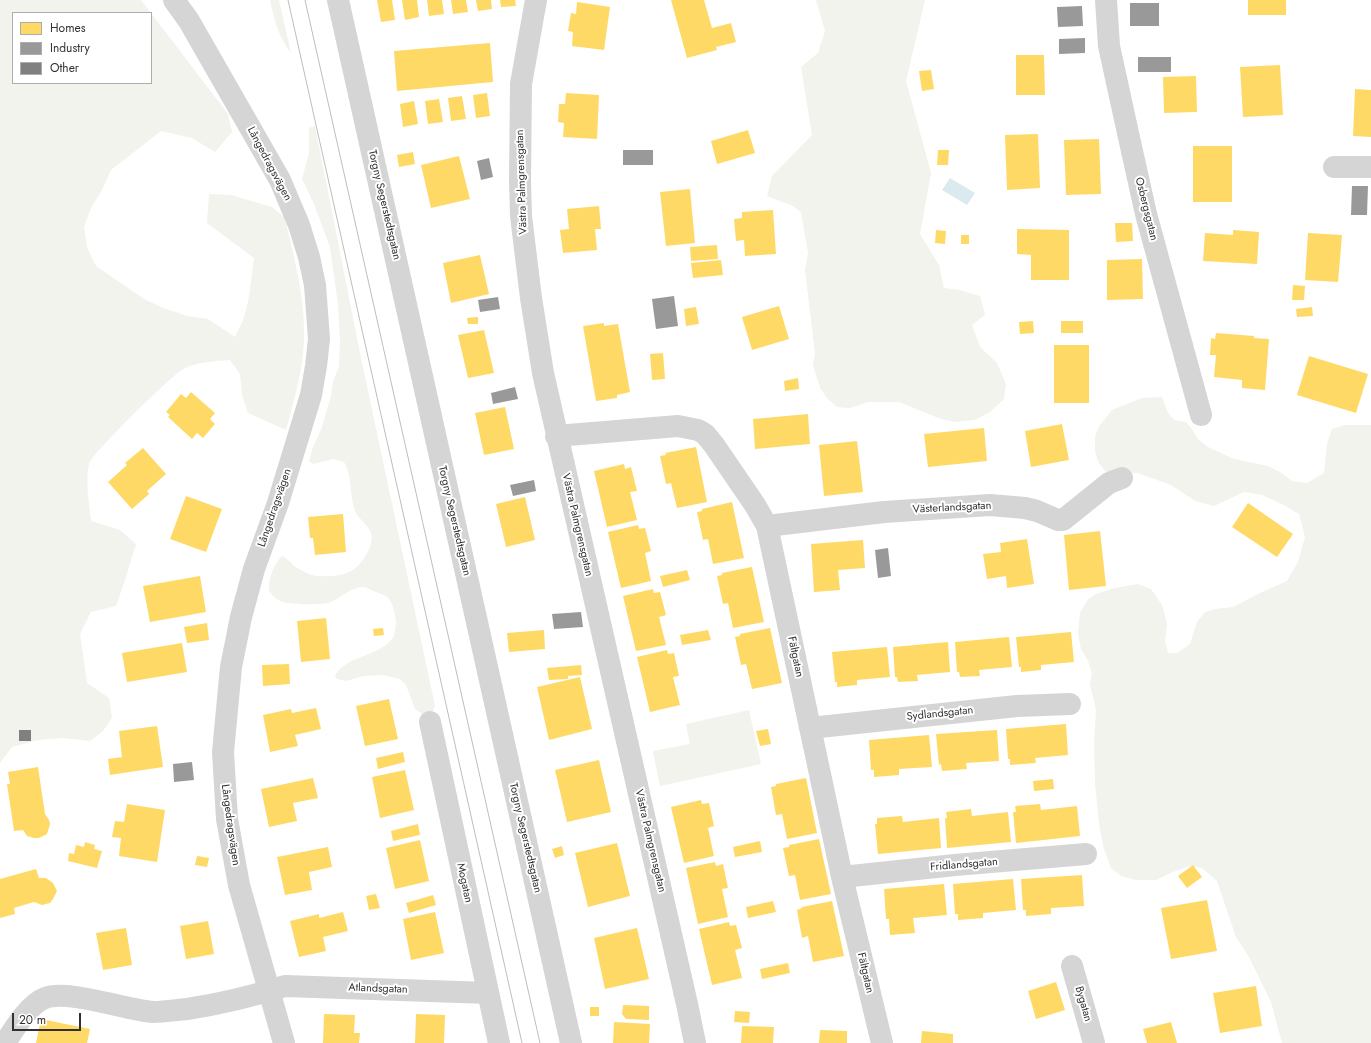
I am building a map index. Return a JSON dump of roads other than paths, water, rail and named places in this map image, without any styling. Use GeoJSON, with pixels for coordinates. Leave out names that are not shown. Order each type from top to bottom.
{"type":"FeatureCollection","features":[{"type":"Feature","properties":{"kind":"street","name":"Långedragsvägen"},"geometry":{"type":"LineString","coordinates":[[174,0],[189,21],[280,180],[299,225],[309,257],[315,285],[319,338],[311,395],[278,503],[254,569],[241,617],[231,667],[223,752],[227,819],[239,885],[284,1043]]}},
{"type":"Feature","properties":{"kind":"street","name":"Torgny Segerstedtsgatan"},"geometry":{"type":"LineString","coordinates":[[338,0],[571,1043]]}},
{"type":"Feature","properties":{"kind":"street","name":"Västra Palmgrensgatan"},"geometry":{"type":"LineString","coordinates":[[536,0],[521,84],[520,181],[521,216],[543,373],[556,436],[686,997],[695,1043]]}},
{"type":"Feature","properties":{"kind":"street","name":"Osbergsgatan"},"geometry":{"type":"LineString","coordinates":[[1106,0],[1109,46],[1146,214],[1201,415]]}},
{"type":"Feature","properties":{"kind":"street"},"geometry":{"type":"LineString","coordinates":[[1334,167],[1371,167]]}},
{"type":"Feature","properties":{"kind":"street","name":"Fältgatan"},"geometry":{"type":"LineString","coordinates":[[556,436],[678,426],[698,430],[705,434],[714,446],[755,505],[767,526],[842,877],[882,1043]]}},
{"type":"Feature","properties":{"kind":"street","name":"Västerlandsgatan"},"geometry":{"type":"LineString","coordinates":[[767,526],[884,512],[990,505],[1026,508],[1058,520],[1063,520],[1109,483],[1122,478]]}},
{"type":"Feature","properties":{"kind":"street","name":"Sydlandsgatan"},"geometry":{"type":"LineString","coordinates":[[810,728],[1017,706],[1070,704]]}},
{"type":"Feature","properties":{"kind":"street","name":"Mogatan"},"geometry":{"type":"LineString","coordinates":[[430,722],[499,1043]]}},
{"type":"Feature","properties":{"kind":"street","name":"Fridlandsgatan"},"geometry":{"type":"LineString","coordinates":[[842,877],[955,865],[1086,854]]}},
{"type":"Feature","properties":{"kind":"street","name":"Bygatan"},"geometry":{"type":"LineString","coordinates":[[1072,966],[1094,1043]]}},
{"type":"Feature","properties":{"kind":"street","name":"Atlandsgatan"},"geometry":{"type":"LineString","coordinates":[[5,1043],[38,1002],[46,998],[56,996],[67,996],[154,1012],[200,1007],[256,995],[285,986],[488,993]]}},
{"type":"Feature","properties":{"kind":"tram line"},"geometry":{"type":"LineString","coordinates":[[288,0],[522,1043]]}},
{"type":"Feature","properties":{"kind":"tram line"},"geometry":{"type":"LineString","coordinates":[[305,0],[540,1043]]}}]}
